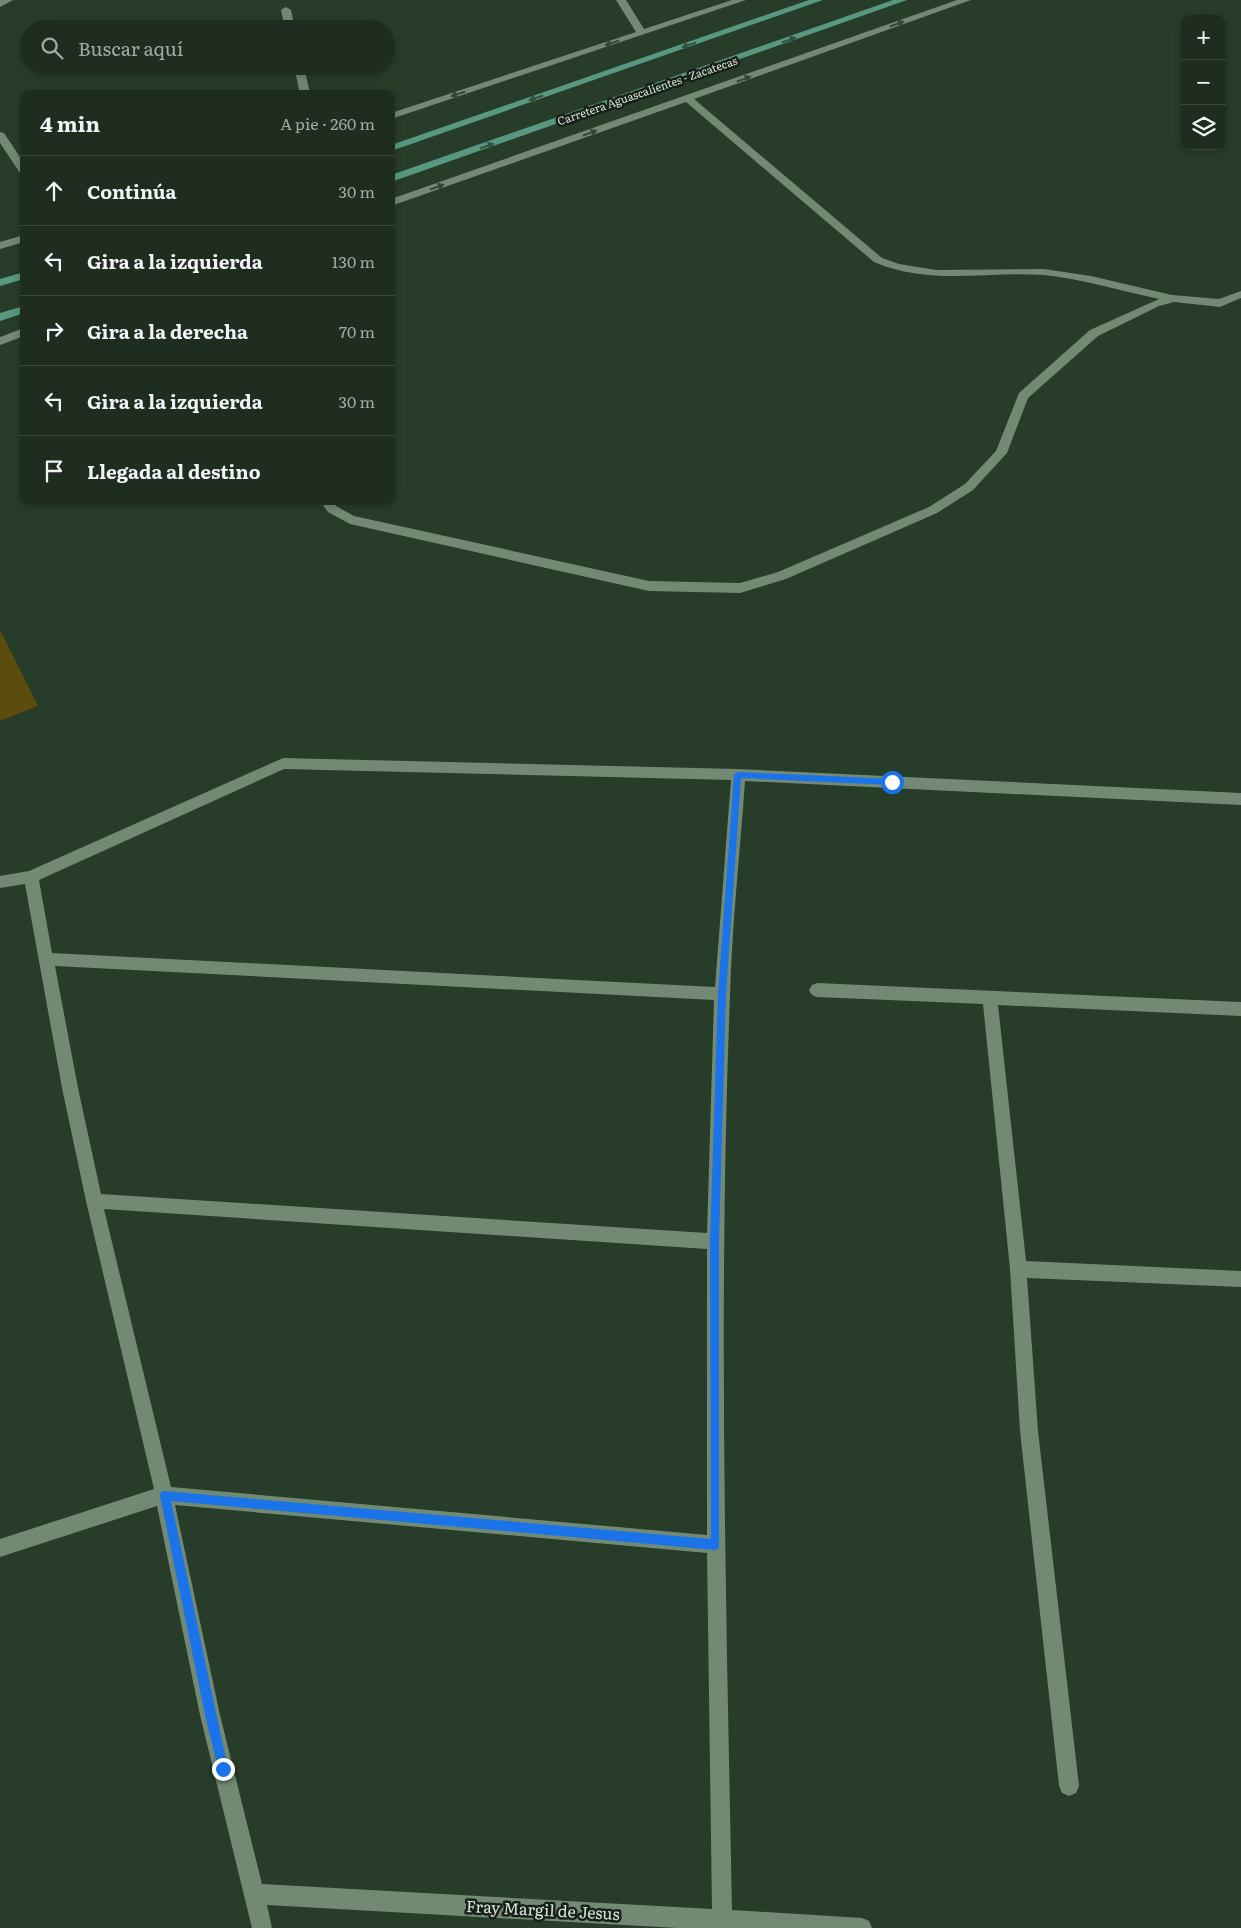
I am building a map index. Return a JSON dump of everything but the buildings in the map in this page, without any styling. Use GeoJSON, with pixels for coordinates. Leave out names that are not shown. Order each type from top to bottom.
{"type":"FeatureCollection","features":[{"type":"Feature","properties":{"kind":"main road"},"geometry":{"type":"LineString","coordinates":[[395,147],[818,0]]}},
{"type":"Feature","properties":{"kind":"main road","name":"Carretera Aguascalientes - Zacatecas"},"geometry":{"type":"LineString","coordinates":[[395,178],[902,0]]}},
{"type":"Feature","properties":{"kind":"main road"},"geometry":{"type":"LineString","coordinates":[[0,283],[20,276]]}},
{"type":"Feature","properties":{"kind":"main road"},"geometry":{"type":"LineString","coordinates":[[0,317],[20,310]]}},
{"type":"Feature","properties":{"kind":"street"},"geometry":{"type":"LineString","coordinates":[[0,4],[8,0]]}},
{"type":"Feature","properties":{"kind":"street"},"geometry":{"type":"LineString","coordinates":[[621,0],[642,33]]}},
{"type":"Feature","properties":{"kind":"street"},"geometry":{"type":"LineString","coordinates":[[395,115],[741,0]]}},
{"type":"Feature","properties":{"kind":"street"},"geometry":{"type":"LineString","coordinates":[[395,202],[966,0]]}},
{"type":"Feature","properties":{"kind":"street"},"geometry":{"type":"LineString","coordinates":[[286,10],[288,20]]}},
{"type":"Feature","properties":{"kind":"street"},"geometry":{"type":"LineString","coordinates":[[301,75],[304,90]]}},
{"type":"Feature","properties":{"kind":"street"},"geometry":{"type":"LineString","coordinates":[[688,98],[878,260],[888,266],[912,272],[1044,272],[1173,298],[1220,302],[1241,294]]}},
{"type":"Feature","properties":{"kind":"street"},"geometry":{"type":"LineString","coordinates":[[0,135],[20,165]]}},
{"type":"Feature","properties":{"kind":"street"},"geometry":{"type":"LineString","coordinates":[[0,246],[20,239]]}},
{"type":"Feature","properties":{"kind":"street"},"geometry":{"type":"LineString","coordinates":[[329,505],[332,509],[350,520],[650,586],[740,588],[782,576],[907,522],[933,510],[970,487],[1001,453],[1023,396],[1094,333],[1155,304],[1173,298]]}},
{"type":"Feature","properties":{"kind":"street"},"geometry":{"type":"LineString","coordinates":[[0,341],[20,334]]}},
{"type":"Feature","properties":{"kind":"street"},"geometry":{"type":"LineString","coordinates":[[0,882],[31,877],[282,763],[738,775],[1241,799]]}},
{"type":"Feature","properties":{"kind":"street"},"geometry":{"type":"LineString","coordinates":[[722,1919],[716,1545],[715,1242],[722,994],[738,775]]}},
{"type":"Feature","properties":{"kind":"street"},"geometry":{"type":"LineString","coordinates":[[31,877],[70,1088],[94,1202],[164,1496],[210,1715],[262,1928]]}},
{"type":"Feature","properties":{"kind":"street"},"geometry":{"type":"LineString","coordinates":[[46,959],[722,994]]}},
{"type":"Feature","properties":{"kind":"street"},"geometry":{"type":"LineString","coordinates":[[816,990],[1241,1010]]}},
{"type":"Feature","properties":{"kind":"street"},"geometry":{"type":"LineString","coordinates":[[990,998],[1018,1269],[1029,1431],[1069,1786]]}},
{"type":"Feature","properties":{"kind":"street"},"geometry":{"type":"LineString","coordinates":[[94,1202],[715,1242]]}},
{"type":"Feature","properties":{"kind":"street"},"geometry":{"type":"LineString","coordinates":[[1018,1269],[1241,1279]]}},
{"type":"Feature","properties":{"kind":"street"},"geometry":{"type":"LineString","coordinates":[[0,1548],[164,1496],[716,1545]]}},
{"type":"Feature","properties":{"kind":"street","name":"Fray Margil de Jesus"},"geometry":{"type":"LineString","coordinates":[[253,1894],[862,1928]]}},
{"type":"Feature","properties":{"kind":"shaded area"},"geometry":{"type":"Polygon","coordinates":[[[0,630],[38,706],[0,721],[0,630]]]}},
{"type":"Feature","properties":{"kind":"route"},"geometry":{"type":"LineString","coordinates":[[223,1769],[164,1496],[716,1545],[715,1242],[722,994],[738,775],[892,782]]}}]}
